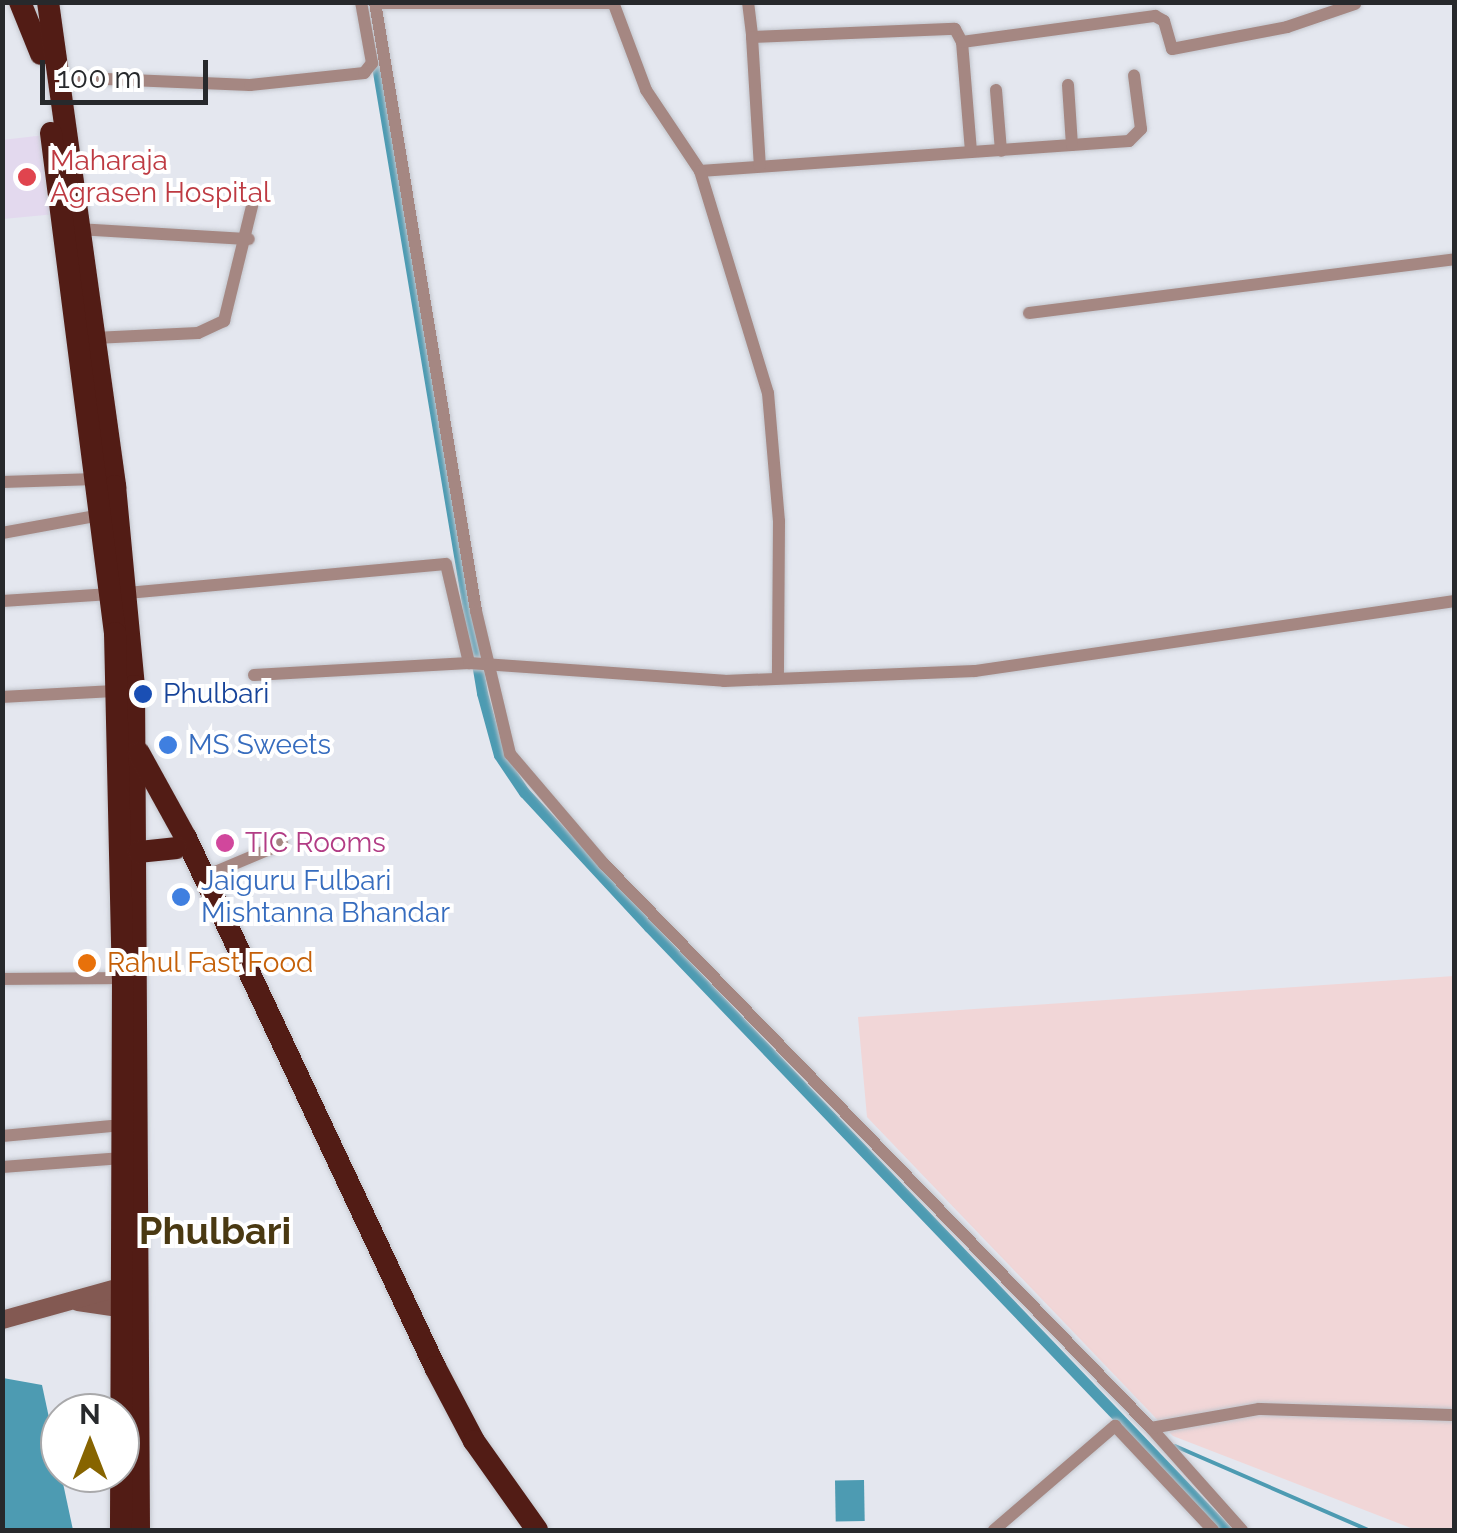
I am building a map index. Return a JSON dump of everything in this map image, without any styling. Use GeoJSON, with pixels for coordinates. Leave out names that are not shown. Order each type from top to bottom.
{"type":"FeatureCollection","features":[{"type":"Feature","properties":{"kind":"highway"},"geometry":{"type":"LineString","coordinates":[[20,2],[40,54]]}},
{"type":"Feature","properties":{"kind":"highway"},"geometry":{"type":"LineString","coordinates":[[33,2],[101,516],[119,594],[118,727],[137,778],[176,848],[202,884]]}},
{"type":"Feature","properties":{"kind":"highway"},"geometry":{"type":"LineString","coordinates":[[48,2],[94,338],[119,594],[127,752],[122,1158],[130,1284]]}},
{"type":"Feature","properties":{"kind":"highway"},"geometry":{"type":"LineString","coordinates":[[127,752],[202,884],[450,1396],[537,1530]]}},
{"type":"Feature","properties":{"kind":"highway"},"geometry":{"type":"LineString","coordinates":[[121,1530],[130,1310],[137,778]]}},
{"type":"Feature","properties":{"kind":"highway"},"geometry":{"type":"LineString","coordinates":[[139,852],[176,848]]}},
{"type":"Feature","properties":{"kind":"highway"},"geometry":{"type":"LineString","coordinates":[[130,1310],[139,1530]]}},
{"type":"Feature","properties":{"kind":"main road"},"geometry":{"type":"LineString","coordinates":[[2,1320],[78,1302],[130,1284]]}},
{"type":"Feature","properties":{"kind":"main road"},"geometry":{"type":"LineString","coordinates":[[78,1302],[130,1310]]}},
{"type":"Feature","properties":{"kind":"street"},"geometry":{"type":"LineString","coordinates":[[58,78],[260,85],[364,73],[372,63],[361,2]]}},
{"type":"Feature","properties":{"kind":"street"},"geometry":{"type":"LineString","coordinates":[[748,2],[760,166]]}},
{"type":"Feature","properties":{"kind":"street"},"geometry":{"type":"LineString","coordinates":[[778,678],[779,521],[768,393],[700,171],[646,90],[613,3],[376,3],[486,664],[510,754],[558,814],[867,1132],[964,1242],[1151,1428],[1242,1530]]}},
{"type":"Feature","properties":{"kind":"street"},"geometry":{"type":"LineString","coordinates":[[962,42],[1155,16],[1164,21],[1172,48],[1287,26],[1353,3]]}},
{"type":"Feature","properties":{"kind":"street"},"geometry":{"type":"LineString","coordinates":[[752,37],[955,30],[962,42],[971,152]]}},
{"type":"Feature","properties":{"kind":"street"},"geometry":{"type":"LineString","coordinates":[[700,171],[1001,151],[1140,136],[1134,75]]}},
{"type":"Feature","properties":{"kind":"street"},"geometry":{"type":"LineString","coordinates":[[1068,85],[1072,145]]}},
{"type":"Feature","properties":{"kind":"street"},"geometry":{"type":"LineString","coordinates":[[996,90],[1001,151]]}},
{"type":"Feature","properties":{"kind":"street"},"geometry":{"type":"LineString","coordinates":[[94,338],[211,330],[224,322],[248,239],[254,198]]}},
{"type":"Feature","properties":{"kind":"street"},"geometry":{"type":"LineString","coordinates":[[79,229],[248,239]]}},
{"type":"Feature","properties":{"kind":"street"},"geometry":{"type":"LineString","coordinates":[[1029,313],[1454,259]]}},
{"type":"Feature","properties":{"kind":"street"},"geometry":{"type":"LineString","coordinates":[[2,482],[96,478]]}},
{"type":"Feature","properties":{"kind":"street"},"geometry":{"type":"LineString","coordinates":[[2,532],[101,516]]}},
{"type":"Feature","properties":{"kind":"street"},"geometry":{"type":"LineString","coordinates":[[2,602],[446,564],[469,663]]}},
{"type":"Feature","properties":{"kind":"street"},"geometry":{"type":"LineString","coordinates":[[254,675],[469,663],[724,680],[1005,669],[1454,601]]}},
{"type":"Feature","properties":{"kind":"street"},"geometry":{"type":"LineString","coordinates":[[2,697],[118,691]]}},
{"type":"Feature","properties":{"kind":"street"},"geometry":{"type":"LineString","coordinates":[[202,884],[282,844]]}},
{"type":"Feature","properties":{"kind":"street"},"geometry":{"type":"LineString","coordinates":[[2,979],[123,978]]}},
{"type":"Feature","properties":{"kind":"street"},"geometry":{"type":"LineString","coordinates":[[2,1136],[123,1126]]}},
{"type":"Feature","properties":{"kind":"street"},"geometry":{"type":"LineString","coordinates":[[2,1167],[122,1158]]}},
{"type":"Feature","properties":{"kind":"street"},"geometry":{"type":"LineString","coordinates":[[1151,1428],[1259,1410],[1454,1415]]}},
{"type":"Feature","properties":{"kind":"street"},"geometry":{"type":"LineString","coordinates":[[994,1530],[1112,1426],[1172,1483],[1213,1530]]}},
{"type":"Feature","properties":{"kind":"street"},"geometry":{"type":"LineString","coordinates":[[1172,1483],[1188,1470]]}},
{"type":"Feature","properties":{"kind":"shaded area","name":"Maharaja Agrasen Hospital"},"geometry":{"type":"Polygon","coordinates":[[[45,135],[56,214],[3,219],[2,140],[45,135]]]}},
{"type":"Feature","properties":{"kind":"shaded area"},"geometry":{"type":"Polygon","coordinates":[[[1454,976],[1454,1530],[1416,1530],[1173,1436],[867,1117],[858,1017],[1454,976]]]}},
{"type":"Feature","properties":{"kind":"water"},"geometry":{"type":"Polygon","coordinates":[[[3,1378],[42,1385],[40,1493],[65,1493],[73,1530],[3,1530],[3,1378]]]}},
{"type":"Feature","properties":{"kind":"water"},"geometry":{"type":"Polygon","coordinates":[[[864,1480],[865,1521],[836,1521],[835,1481],[864,1480]]]}},
{"type":"Feature","properties":{"kind":"waterway"},"geometry":{"type":"LineString","coordinates":[[375,54],[482,693],[499,755],[524,792],[649,927],[1226,1530]]}},
{"type":"Feature","properties":{"kind":"waterway"},"geometry":{"type":"LineString","coordinates":[[1175,1446],[1368,1530]]}},
{"type":"Feature","properties":{"kind":"place","name":"Maharaja Agrasen Hospital"},"geometry":{"type":"Point","coordinates":[27,177]}},
{"type":"Feature","properties":{"kind":"place","name":"Phulbari"},"geometry":{"type":"Point","coordinates":[143,694]}},
{"type":"Feature","properties":{"kind":"place","name":"MS Sweets"},"geometry":{"type":"Point","coordinates":[168,745]}},
{"type":"Feature","properties":{"kind":"place","name":"TIC Rooms"},"geometry":{"type":"Point","coordinates":[225,843]}},
{"type":"Feature","properties":{"kind":"place","name":"Jaiguru Fulbari Mishtanna Bhandar"},"geometry":{"type":"Point","coordinates":[181,897]}},
{"type":"Feature","properties":{"kind":"place","name":"Rahul Fast Food"},"geometry":{"type":"Point","coordinates":[87,963]}},
{"type":"Feature","properties":{"kind":"district","name":"Phulbari"},"geometry":{"type":"Point","coordinates":[215,1231]}}]}
